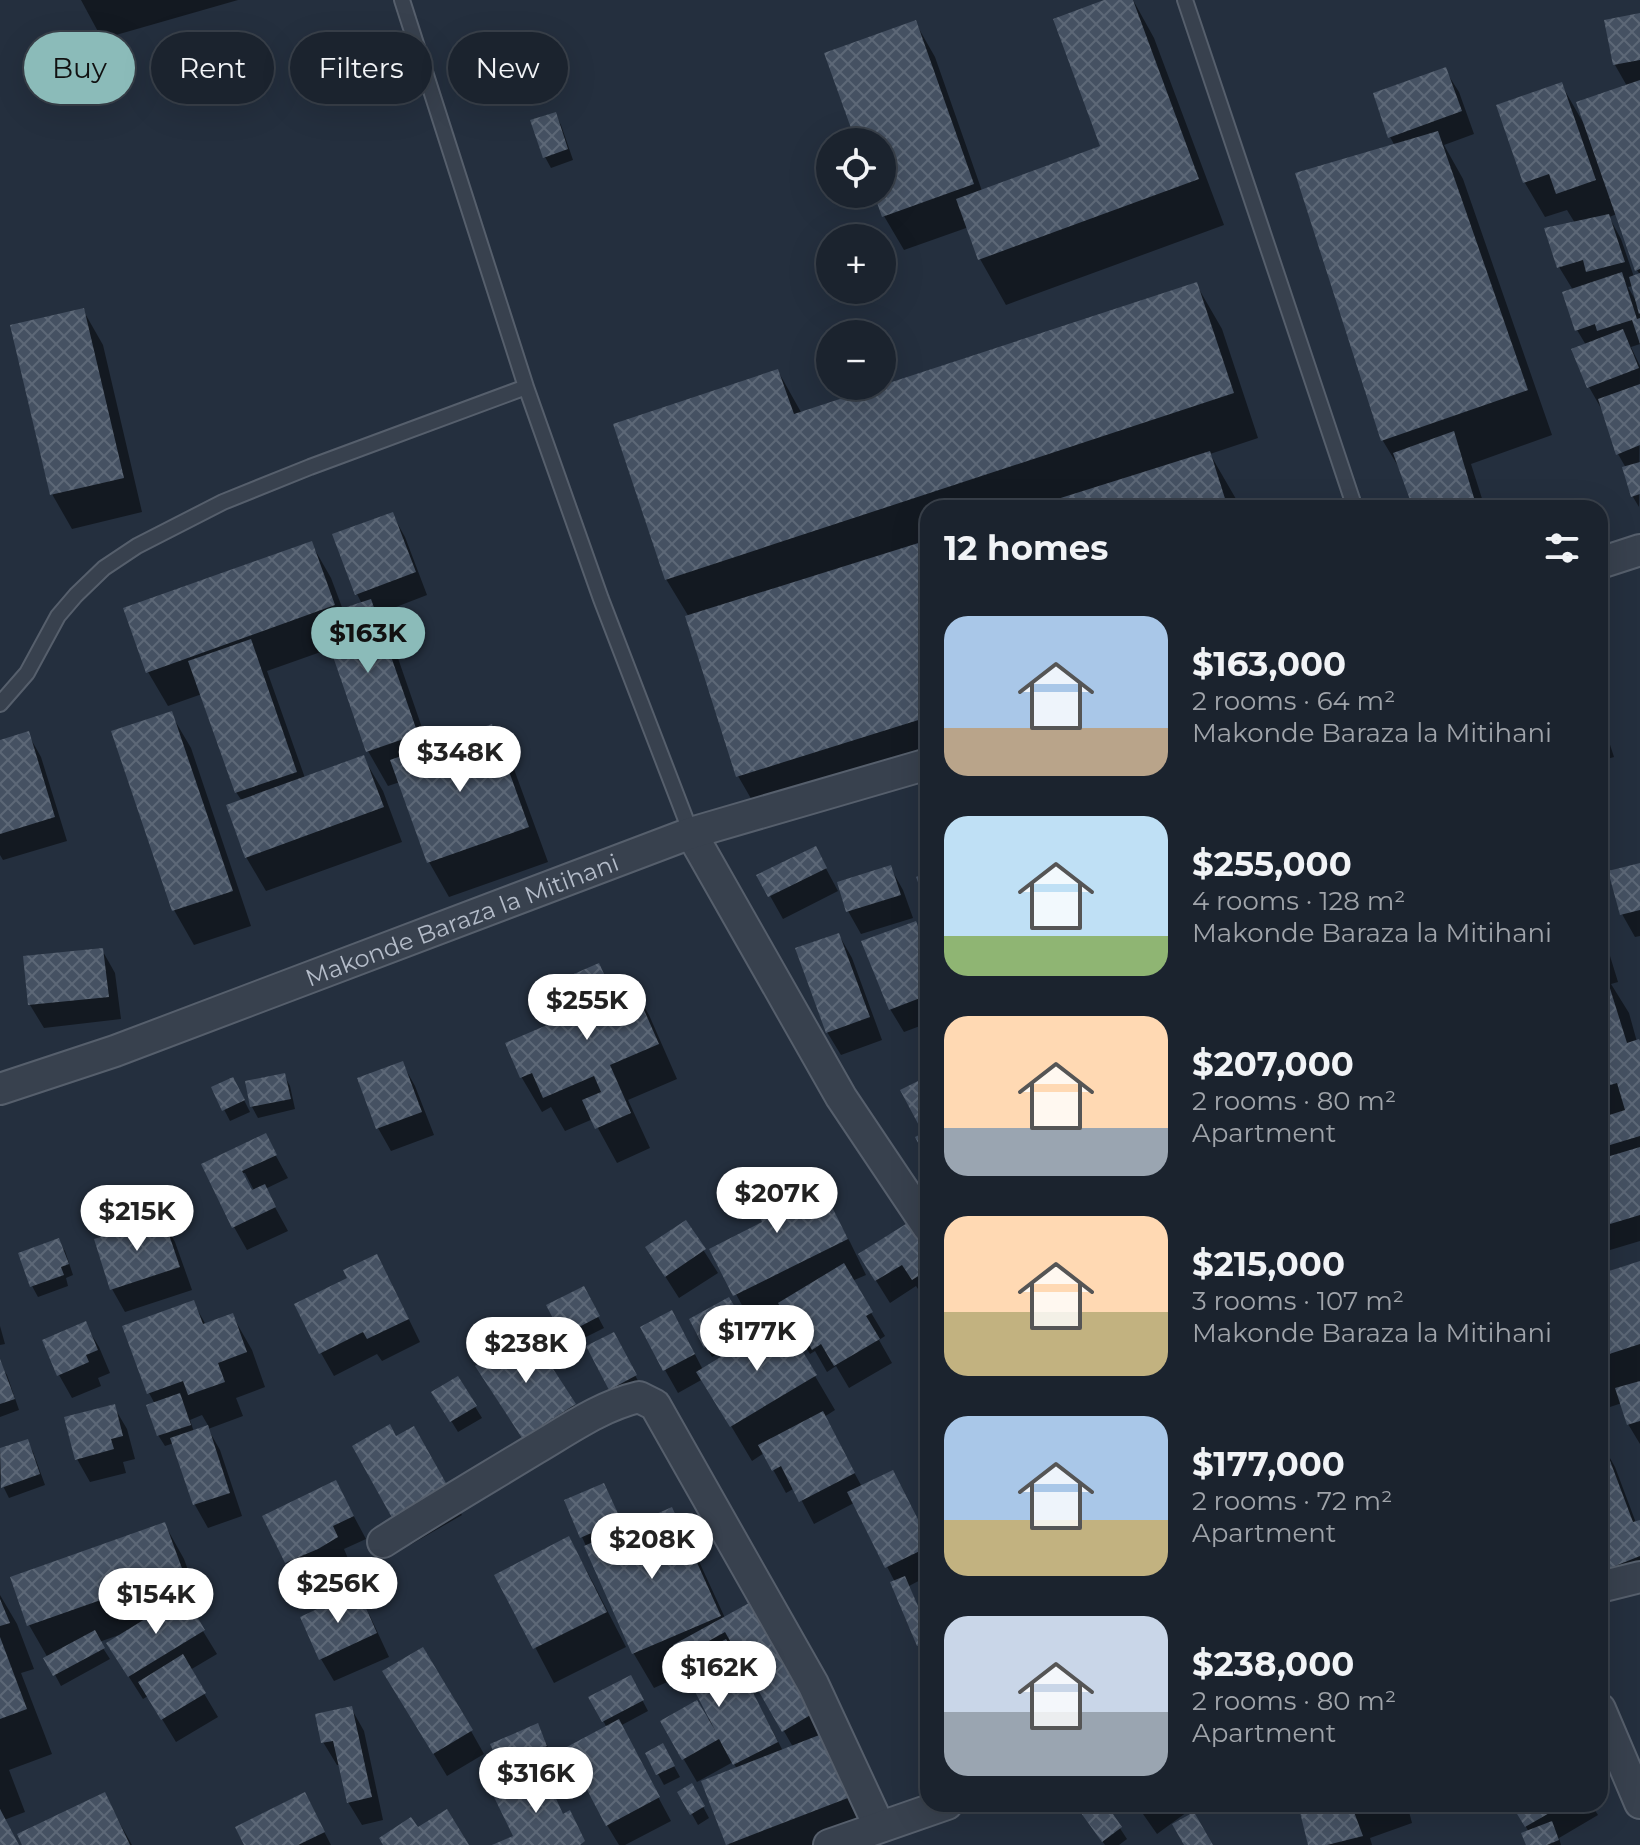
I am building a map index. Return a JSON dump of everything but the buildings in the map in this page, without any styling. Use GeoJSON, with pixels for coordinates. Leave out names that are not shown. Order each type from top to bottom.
{"type":"FeatureCollection","features":[{"type":"Feature","properties":{"kind":"street"},"geometry":{"type":"LineString","coordinates":[[1608,560],[1640,550]]}},
{"type":"Feature","properties":{"kind":"street","name":"Makonde Baraza la Mitihani"},"geometry":{"type":"LineString","coordinates":[[0,1089],[115,1051],[691,833],[920,766]]}},
{"type":"Feature","properties":{"kind":"street"},"geometry":{"type":"LineString","coordinates":[[691,833],[841,1097],[920,1215]]}},
{"type":"Feature","properties":{"kind":"street"},"geometry":{"type":"LineString","coordinates":[[383,1542],[469,1488],[619,1402],[639,1397],[655,1405],[813,1684],[879,1826]]}},
{"type":"Feature","properties":{"kind":"street"},"geometry":{"type":"LineString","coordinates":[[1608,1585],[1640,1577]]}},
{"type":"Feature","properties":{"kind":"street"},"geometry":{"type":"LineString","coordinates":[[1608,1728],[1640,1803]]}},
{"type":"Feature","properties":{"kind":"street"},"geometry":{"type":"LineString","coordinates":[[829,1845],[922,1812]]}},
{"type":"Feature","properties":{"kind":"lane"},"geometry":{"type":"LineString","coordinates":[[402,0],[526,387],[601,599],[691,833]]}},
{"type":"Feature","properties":{"kind":"lane"},"geometry":{"type":"LineString","coordinates":[[1185,0],[1352,500]]}},
{"type":"Feature","properties":{"kind":"lane"},"geometry":{"type":"LineString","coordinates":[[0,704],[27,673],[58,616],[76,595],[104,568],[137,546],[223,502],[296,472],[526,387]]}}]}
